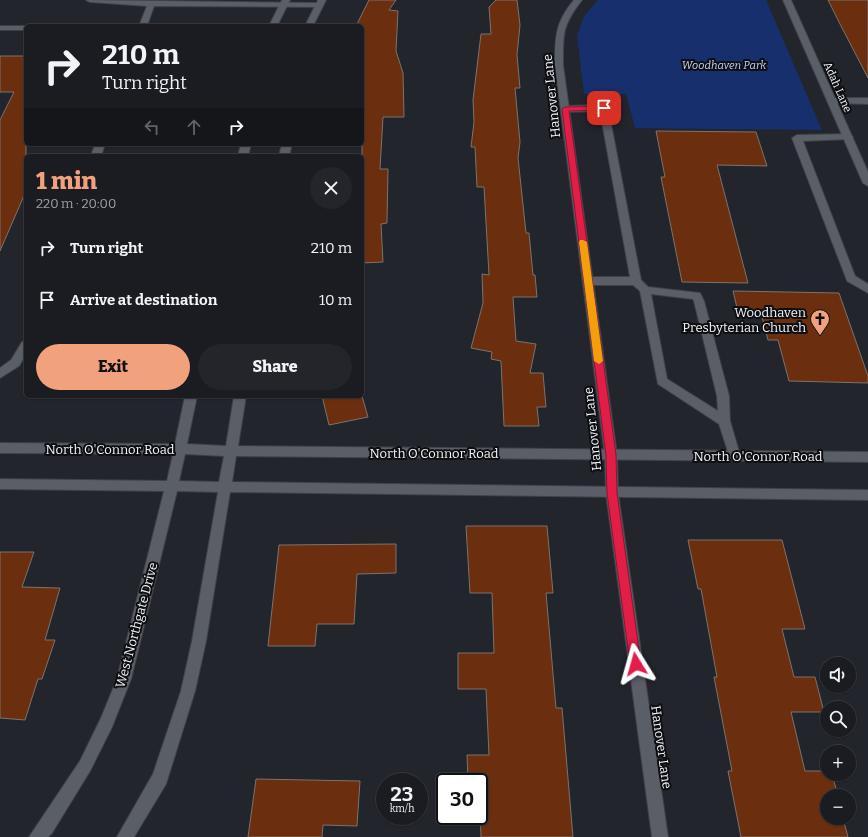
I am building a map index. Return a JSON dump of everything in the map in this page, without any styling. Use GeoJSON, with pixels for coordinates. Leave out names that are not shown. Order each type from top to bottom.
{"type":"FeatureCollection","features":[{"type":"Feature","properties":{"kind":"main road"},"geometry":{"type":"LineString","coordinates":[[90,0],[152,2],[320,2],[310,24]]}},
{"type":"Feature","properties":{"kind":"main road","name":"Hanover Lane"},"geometry":{"type":"LineString","coordinates":[[578,0],[564,17],[559,34],[559,65],[611,455],[612,493],[660,837]]}},
{"type":"Feature","properties":{"kind":"main road","name":"Adah Lane"},"geometry":{"type":"LineString","coordinates":[[787,0],[868,183]]}},
{"type":"Feature","properties":{"kind":"main road"},"geometry":{"type":"LineString","coordinates":[[144,24],[152,2]]}},
{"type":"Feature","properties":{"kind":"main road"},"geometry":{"type":"LineString","coordinates":[[274,24],[284,2]]}},
{"type":"Feature","properties":{"kind":"main road"},"geometry":{"type":"LineString","coordinates":[[0,28],[24,28]]}},
{"type":"Feature","properties":{"kind":"main road"},"geometry":{"type":"LineString","coordinates":[[832,101],[868,101]]}},
{"type":"Feature","properties":{"kind":"main road"},"geometry":{"type":"LineString","coordinates":[[565,109],[604,108],[636,281],[645,290],[662,381],[724,421]]}},
{"type":"Feature","properties":{"kind":"main road"},"geometry":{"type":"LineString","coordinates":[[848,137],[798,138],[851,278],[868,289]]}},
{"type":"Feature","properties":{"kind":"main road"},"geometry":{"type":"LineString","coordinates":[[588,281],[636,281]]}},
{"type":"Feature","properties":{"kind":"main road"},"geometry":{"type":"LineString","coordinates":[[645,290],[696,296],[699,301],[723,396],[724,421],[734,456]]}},
{"type":"Feature","properties":{"kind":"main road"},"geometry":{"type":"LineString","coordinates":[[0,374],[15,363],[24,348]]}},
{"type":"Feature","properties":{"kind":"main road","name":"West Northgate Drive"},"geometry":{"type":"LineString","coordinates":[[37,837],[46,826],[85,766],[107,722],[124,679],[172,486],[191,398]]}},
{"type":"Feature","properties":{"kind":"main road"},"geometry":{"type":"LineString","coordinates":[[125,837],[160,778],[188,691],[199,641],[240,398]]}},
{"type":"Feature","properties":{"kind":"main road","name":"North O'Connor Road"},"geometry":{"type":"LineString","coordinates":[[0,448],[868,457]]}},
{"type":"Feature","properties":{"kind":"main road"},"geometry":{"type":"LineString","coordinates":[[0,484],[225,486],[612,493],[868,494]]}},
{"type":"Feature","properties":{"kind":"green space","name":"Woodhaven Park"},"geometry":{"type":"Polygon","coordinates":[[[598,0],[766,0],[822,130],[635,128],[626,94],[584,94],[577,36],[584,16],[598,0]]]}},
{"type":"Feature","properties":{"kind":"building"},"geometry":{"type":"Polygon","coordinates":[[[369,0],[396,0],[389,10],[398,11],[396,51],[403,73],[404,117],[383,117],[380,169],[388,169],[387,223],[381,224],[383,262],[364,263],[364,154],[362,154],[362,146],[364,146],[364,24],[357,24],[369,0]]]}},
{"type":"Feature","properties":{"kind":"building"},"geometry":{"type":"Polygon","coordinates":[[[496,0],[517,0],[520,25],[517,55],[520,88],[515,88],[520,142],[518,158],[526,233],[529,233],[533,275],[535,275],[537,297],[513,297],[516,341],[536,344],[530,373],[543,373],[546,407],[537,407],[539,426],[504,426],[501,361],[491,359],[492,352],[471,348],[483,303],[482,274],[489,275],[484,187],[477,187],[475,147],[471,147],[474,122],[473,100],[481,34],[491,34],[489,7],[496,0]]]}},
{"type":"Feature","properties":{"kind":"building"},"geometry":{"type":"Polygon","coordinates":[[[828,0],[868,0],[868,78],[840,24],[828,0]]]}},
{"type":"Feature","properties":{"kind":"building"},"geometry":{"type":"Polygon","coordinates":[[[0,56],[24,56],[24,146],[26,146],[26,154],[24,154],[24,196],[0,251],[0,120],[14,92],[0,92],[0,56]]]}},
{"type":"Feature","properties":{"kind":"building"},"geometry":{"type":"Polygon","coordinates":[[[656,131],[756,132],[767,166],[717,165],[748,283],[682,282],[661,177],[665,177],[656,131]]]}},
{"type":"Feature","properties":{"kind":"building"},"geometry":{"type":"Polygon","coordinates":[[[733,291],[839,293],[868,376],[868,383],[789,381],[778,340],[768,340],[762,317],[739,316],[733,291]]]}},
{"type":"Feature","properties":{"kind":"building"},"geometry":{"type":"Polygon","coordinates":[[[322,398],[363,398],[368,417],[329,425],[322,398]]]}},
{"type":"Feature","properties":{"kind":"building"},"geometry":{"type":"Polygon","coordinates":[[[466,526],[547,526],[553,593],[546,593],[556,708],[562,708],[573,837],[481,837],[481,825],[488,825],[488,773],[468,773],[467,755],[489,755],[486,689],[458,689],[458,653],[494,653],[492,593],[470,593],[466,526]]]}},
{"type":"Feature","properties":{"kind":"building"},"geometry":{"type":"Polygon","coordinates":[[[688,540],[782,540],[805,629],[782,629],[794,677],[815,677],[821,701],[820,712],[791,712],[805,771],[820,771],[820,781],[834,781],[836,789],[820,789],[820,825],[845,825],[848,837],[741,837],[728,771],[732,771],[714,677],[717,677],[701,589],[698,589],[688,540]]]}},
{"type":"Feature","properties":{"kind":"building"},"geometry":{"type":"Polygon","coordinates":[[[396,544],[396,573],[357,574],[354,624],[317,624],[315,646],[268,646],[279,545],[396,544]]]}},
{"type":"Feature","properties":{"kind":"building"},"geometry":{"type":"Polygon","coordinates":[[[0,552],[34,552],[22,587],[60,588],[45,640],[55,640],[42,679],[38,679],[25,720],[0,718],[0,552]]]}},
{"type":"Feature","properties":{"kind":"building"},"geometry":{"type":"Polygon","coordinates":[[[256,779],[360,781],[357,826],[323,825],[322,837],[248,837],[256,779]]]}},
{"type":"Feature","properties":{"kind":"slow traffic"},"geometry":{"type":"LineString","coordinates":[[583,242],[599,361]]}},
{"type":"Feature","properties":{"kind":"place","name":"Woodhaven Presbyterian Church"},"geometry":{"type":"Point","coordinates":[820,336]}},
{"type":"Feature","properties":{"kind":"route"},"geometry":{"type":"LineString","coordinates":[[604,108],[565,109],[611,455],[612,493],[636,664]]}}]}
